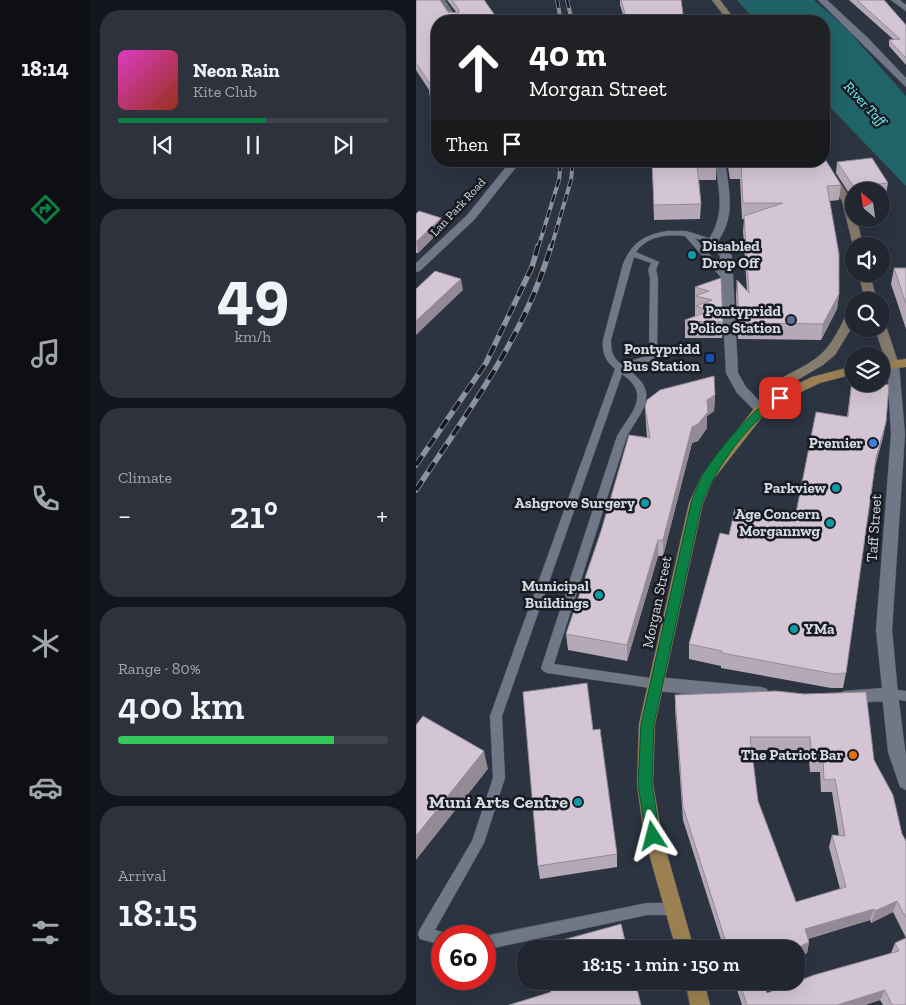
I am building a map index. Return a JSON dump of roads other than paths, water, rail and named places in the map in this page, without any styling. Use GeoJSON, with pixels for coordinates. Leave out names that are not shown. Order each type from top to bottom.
{"type":"FeatureCollection","features":[{"type":"Feature","properties":{"kind":"main road"},"geometry":{"type":"LineString","coordinates":[[716,0],[727,15]]}},
{"type":"Feature","properties":{"kind":"main road"},"geometry":{"type":"LineString","coordinates":[[826,167],[847,201],[856,237]]}},
{"type":"Feature","properties":{"kind":"main road"},"geometry":{"type":"LineString","coordinates":[[865,282],[868,292]]}},
{"type":"Feature","properties":{"kind":"main road"},"geometry":{"type":"LineString","coordinates":[[864,292],[866,287]]}},
{"type":"Feature","properties":{"kind":"main road"},"geometry":{"type":"LineString","coordinates":[[762,409],[765,396],[776,386],[818,363],[832,350],[845,328]]}},
{"type":"Feature","properties":{"kind":"main road"},"geometry":{"type":"LineString","coordinates":[[884,337],[893,365]]}},
{"type":"Feature","properties":{"kind":"main road","name":"Morgan Street"},"geometry":{"type":"LineString","coordinates":[[683,940],[653,836],[645,784],[647,724],[696,503],[707,478],[762,409],[798,387],[845,372]]}},
{"type":"Feature","properties":{"kind":"main road"},"geometry":{"type":"LineString","coordinates":[[696,990],[700,1005]]}},
{"type":"Feature","properties":{"kind":"street"},"geometry":{"type":"LineString","coordinates":[[441,0],[451,15]]}},
{"type":"Feature","properties":{"kind":"street"},"geometry":{"type":"LineString","coordinates":[[822,0],[865,40],[906,84]]}},
{"type":"Feature","properties":{"kind":"street"},"geometry":{"type":"LineString","coordinates":[[895,0],[906,9]]}},
{"type":"Feature","properties":{"kind":"street","name":"Lan Park Road"},"geometry":{"type":"LineString","coordinates":[[416,269],[472,216],[511,167]]}},
{"type":"Feature","properties":{"kind":"street"},"geometry":{"type":"LineString","coordinates":[[721,167],[726,217],[721,232],[712,242],[721,248],[726,256],[732,373],[740,390],[762,409]]}},
{"type":"Feature","properties":{"kind":"street","name":"Taff Street"},"geometry":{"type":"LineString","coordinates":[[893,365],[898,434],[884,630],[898,695],[896,752],[906,782]]}},
{"type":"Feature","properties":{"kind":"street"},"geometry":{"type":"LineString","coordinates":[[657,684],[773,695]]}},
{"type":"Feature","properties":{"kind":"street"},"geometry":{"type":"LineString","coordinates":[[832,697],[898,695]]}},
{"type":"Feature","properties":{"kind":"lane"},"geometry":{"type":"LineString","coordinates":[[657,684],[547,668],[622,436],[643,395],[640,386],[606,352],[607,340],[632,253],[646,240],[656,236],[686,233],[700,236],[712,242]]}},
{"type":"Feature","properties":{"kind":"lane"},"geometry":{"type":"LineString","coordinates":[[686,233],[728,280]]}},
{"type":"Feature","properties":{"kind":"lane"},"geometry":{"type":"LineString","coordinates":[[620,368],[653,357],[654,278],[652,270],[656,262],[632,253]]}},
{"type":"Feature","properties":{"kind":"lane"},"geometry":{"type":"LineString","coordinates":[[431,935],[425,934],[478,843],[499,778],[496,716],[620,368]]}},
{"type":"Feature","properties":{"kind":"lane"},"geometry":{"type":"LineString","coordinates":[[496,941],[647,909],[674,909]]}},
{"type":"Feature","properties":{"kind":"water","name":"River Taff"},"geometry":{"type":"Polygon","coordinates":[[[737,0],[814,0],[847,29],[906,96],[906,186],[830,107],[830,15],[751,15],[737,0]]]}},
{"type":"Feature","properties":{"kind":"railway"},"geometry":{"type":"LineString","coordinates":[[557,0],[560,15]]}},
{"type":"Feature","properties":{"kind":"railway"},"geometry":{"type":"LineString","coordinates":[[567,0],[571,15]]}},
{"type":"Feature","properties":{"kind":"railway"},"geometry":{"type":"LineString","coordinates":[[538,248],[559,180],[560,167]]}},
{"type":"Feature","properties":{"kind":"railway"},"geometry":{"type":"LineString","coordinates":[[551,248],[571,180],[572,167]]}},
{"type":"Feature","properties":{"kind":"railway"},"geometry":{"type":"LineString","coordinates":[[416,465],[486,363],[532,267],[538,246]]}},
{"type":"Feature","properties":{"kind":"railway"},"geometry":{"type":"LineString","coordinates":[[416,490],[493,373],[526,311],[540,279],[551,246]]}},
{"type":"Feature","properties":{"kind":"place","name":"Disabled Drop Off"},"geometry":{"type":"Point","coordinates":[692,255]}},
{"type":"Feature","properties":{"kind":"place","name":"Pontypridd Police Station"},"geometry":{"type":"Point","coordinates":[791,320]}},
{"type":"Feature","properties":{"kind":"place","name":"Pontypridd Bus Station"},"geometry":{"type":"Point","coordinates":[710,358]}},
{"type":"Feature","properties":{"kind":"place","name":"Premier"},"geometry":{"type":"Point","coordinates":[873,443]}},
{"type":"Feature","properties":{"kind":"place","name":"Parkview"},"geometry":{"type":"Point","coordinates":[836,488]}},
{"type":"Feature","properties":{"kind":"place","name":"Ashgrove Surgery"},"geometry":{"type":"Point","coordinates":[645,503]}},
{"type":"Feature","properties":{"kind":"place","name":"Age Concern Morgannwg"},"geometry":{"type":"Point","coordinates":[830,523]}},
{"type":"Feature","properties":{"kind":"place","name":"Municipal Buildings"},"geometry":{"type":"Point","coordinates":[599,595]}},
{"type":"Feature","properties":{"kind":"place","name":"YMa"},"geometry":{"type":"Point","coordinates":[794,629]}},
{"type":"Feature","properties":{"kind":"place","name":"The Patriot Bar"},"geometry":{"type":"Point","coordinates":[853,755]}},
{"type":"Feature","properties":{"kind":"place","name":"Muni Arts Centre"},"geometry":{"type":"Point","coordinates":[578,802]}}]}
